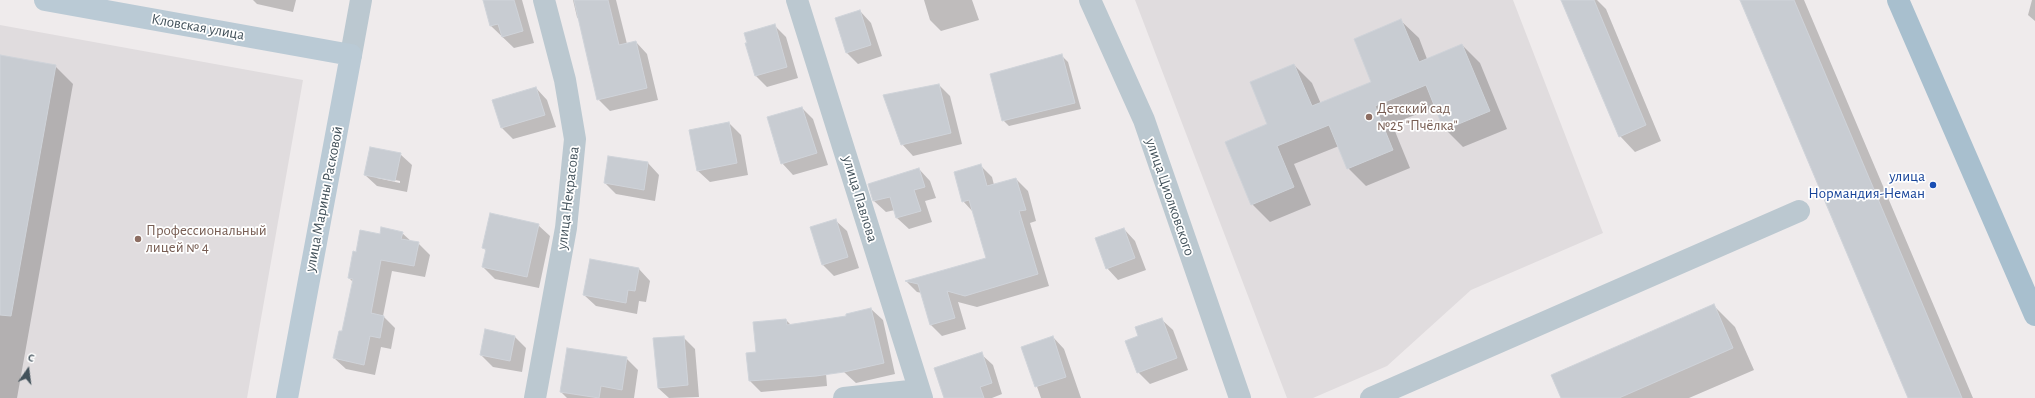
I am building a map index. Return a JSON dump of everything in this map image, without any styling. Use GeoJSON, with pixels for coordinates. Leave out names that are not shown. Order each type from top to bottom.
{"type":"FeatureCollection","features":[{"type":"Feature","properties":{"kind":"main road"},"geometry":{"type":"LineString","coordinates":[[1898,0],[2035,315]]}},
{"type":"Feature","properties":{"kind":"street","name":"Кловская улица"},"geometry":{"type":"LineString","coordinates":[[45,0],[351,54]]}},
{"type":"Feature","properties":{"kind":"street","name":"улица Марины Расковой"},"geometry":{"type":"LineString","coordinates":[[287,398],[361,0]]}},
{"type":"Feature","properties":{"kind":"street","name":"улица Некрасова"},"geometry":{"type":"LineString","coordinates":[[535,398],[566,228],[575,139],[565,80],[544,0]]}},
{"type":"Feature","properties":{"kind":"street","name":"улица Павлова"},"geometry":{"type":"LineString","coordinates":[[797,0],[921,394]]}},
{"type":"Feature","properties":{"kind":"street","name":"улица Циолковского"},"geometry":{"type":"LineString","coordinates":[[1090,0],[1144,120],[1240,398]]}},
{"type":"Feature","properties":{"kind":"street"},"geometry":{"type":"LineString","coordinates":[[1370,398],[1799,211]]}},
{"type":"Feature","properties":{"kind":"street"},"geometry":{"type":"LineString","coordinates":[[844,398],[921,394]]}},
{"type":"Feature","properties":{"kind":"shaded area","name":"Детский сад №25 \"Пчёлка\""},"geometry":{"type":"Polygon","coordinates":[[[1135,0],[1513,0],[1603,233],[1471,290],[1387,366],[1313,398],[1287,398],[1135,0]]]}},
{"type":"Feature","properties":{"kind":"shaded area","name":"Профессиональный лицей № 4"},"geometry":{"type":"Polygon","coordinates":[[[0,25],[303,80],[247,398],[0,398],[0,25]]]}},
{"type":"Feature","properties":{"kind":"building"},"geometry":{"type":"Polygon","coordinates":[[[483,0],[514,0],[523,31],[502,37],[498,24],[490,26],[483,0]]]}},
{"type":"Feature","properties":{"kind":"building"},"geometry":{"type":"Polygon","coordinates":[[[574,0],[608,0],[619,45],[636,41],[647,88],[597,100],[574,0]]]}},
{"type":"Feature","properties":{"kind":"building"},"geometry":{"type":"Polygon","coordinates":[[[1561,0],[1594,0],[1646,125],[1619,137],[1561,0]]]}},
{"type":"Feature","properties":{"kind":"building"},"geometry":{"type":"Polygon","coordinates":[[[1740,0],[1794,0],[1962,398],[1908,398],[1740,0]]]}},
{"type":"Feature","properties":{"kind":"building"},"geometry":{"type":"Polygon","coordinates":[[[860,10],[871,45],[846,53],[835,18],[860,10]]]}},
{"type":"Feature","properties":{"kind":"building"},"geometry":{"type":"Polygon","coordinates":[[[1401,19],[1419,62],[1462,44],[1490,111],[1444,130],[1426,85],[1375,106],[1393,150],[1347,169],[1329,125],[1277,146],[1294,187],[1251,205],[1225,142],[1267,124],[1250,82],[1294,64],[1312,106],[1371,82],[1354,39],[1401,19]]]}},
{"type":"Feature","properties":{"kind":"building"},"geometry":{"type":"Polygon","coordinates":[[[775,24],[787,67],[755,76],[745,43],[747,43],[744,33],[775,24]]]}},
{"type":"Feature","properties":{"kind":"building"},"geometry":{"type":"Polygon","coordinates":[[[1062,54],[1075,103],[1002,121],[990,74],[1062,54]]]}},
{"type":"Feature","properties":{"kind":"building"},"geometry":{"type":"Polygon","coordinates":[[[0,55],[56,65],[11,316],[0,315],[0,55]]]}},
{"type":"Feature","properties":{"kind":"building"},"geometry":{"type":"Polygon","coordinates":[[[939,84],[951,133],[901,145],[883,95],[939,84]]]}},
{"type":"Feature","properties":{"kind":"building"},"geometry":{"type":"Polygon","coordinates":[[[536,87],[545,115],[501,128],[492,100],[536,87]]]}},
{"type":"Feature","properties":{"kind":"building"},"geometry":{"type":"Polygon","coordinates":[[[802,107],[817,153],[781,164],[767,117],[802,107]]]}},
{"type":"Feature","properties":{"kind":"building"},"geometry":{"type":"Polygon","coordinates":[[[729,122],[737,163],[697,171],[689,130],[729,122]]]}},
{"type":"Feature","properties":{"kind":"building"},"geometry":{"type":"Polygon","coordinates":[[[370,147],[401,153],[395,181],[364,175],[370,147]]]}},
{"type":"Feature","properties":{"kind":"building"},"geometry":{"type":"Polygon","coordinates":[[[608,156],[648,162],[644,190],[604,183],[608,156]]]}},
{"type":"Feature","properties":{"kind":"building"},"geometry":{"type":"Polygon","coordinates":[[[981,164],[987,186],[1016,178],[1026,210],[1019,211],[1038,274],[965,296],[947,291],[955,318],[930,325],[918,284],[905,281],[986,258],[969,200],[962,202],[954,172],[981,164]]]}},
{"type":"Feature","properties":{"kind":"building"},"geometry":{"type":"Polygon","coordinates":[[[919,168],[925,187],[914,190],[921,211],[896,218],[890,197],[873,201],[868,184],[919,168]]]}},
{"type":"Feature","properties":{"kind":"building"},"geometry":{"type":"Polygon","coordinates":[[[490,213],[539,224],[527,277],[482,267],[486,249],[482,248],[490,213]]]}},
{"type":"Feature","properties":{"kind":"building"},"geometry":{"type":"Polygon","coordinates":[[[836,219],[848,257],[822,265],[810,227],[836,219]]]}},
{"type":"Feature","properties":{"kind":"building"},"geometry":{"type":"Polygon","coordinates":[[[381,227],[403,232],[401,239],[419,242],[414,266],[381,260],[371,313],[384,316],[380,338],[370,336],[364,365],[333,358],[339,331],[342,331],[353,279],[348,278],[353,251],[356,252],[360,230],[380,234],[381,227]]]}},
{"type":"Feature","properties":{"kind":"building"},"geometry":{"type":"Polygon","coordinates":[[[1124,228],[1135,258],[1106,269],[1095,238],[1124,228]]]}},
{"type":"Feature","properties":{"kind":"building"},"geometry":{"type":"Polygon","coordinates":[[[590,259],[639,268],[635,291],[628,290],[626,303],[583,295],[590,259]]]}},
{"type":"Feature","properties":{"kind":"building"},"geometry":{"type":"Polygon","coordinates":[[[1714,304],[1733,348],[1619,398],[1561,398],[1551,375],[1714,304]]]}},
{"type":"Feature","properties":{"kind":"building"},"geometry":{"type":"Polygon","coordinates":[[[871,308],[884,363],[844,372],[816,376],[749,381],[746,353],[756,352],[753,322],[786,319],[787,325],[846,316],[846,314],[871,308]]]}},
{"type":"Feature","properties":{"kind":"building"},"geometry":{"type":"Polygon","coordinates":[[[1162,318],[1177,358],[1137,373],[1125,341],[1138,336],[1135,327],[1162,318]]]}},
{"type":"Feature","properties":{"kind":"building"},"geometry":{"type":"Polygon","coordinates":[[[485,329],[515,336],[510,361],[480,355],[485,329]]]}},
{"type":"Feature","properties":{"kind":"building"},"geometry":{"type":"Polygon","coordinates":[[[684,336],[688,385],[658,388],[653,338],[684,336]]]}},
{"type":"Feature","properties":{"kind":"building"},"geometry":{"type":"Polygon","coordinates":[[[1053,336],[1066,377],[1035,387],[1021,347],[1053,336]]]}},
{"type":"Feature","properties":{"kind":"building"},"geometry":{"type":"Polygon","coordinates":[[[567,348],[627,357],[622,390],[601,386],[599,398],[560,392],[567,348]]]}},
{"type":"Feature","properties":{"kind":"building"},"geometry":{"type":"Polygon","coordinates":[[[982,352],[992,383],[980,387],[984,398],[944,398],[934,368],[982,352]]]}},
{"type":"Feature","properties":{"kind":"place","name":"Детский сад №25 \"Пчёлка\""},"geometry":{"type":"Point","coordinates":[1369,117]}},
{"type":"Feature","properties":{"kind":"place","name":"улица Нормандия-Неман"},"geometry":{"type":"Point","coordinates":[1933,185]}},
{"type":"Feature","properties":{"kind":"place","name":"Профессиональный лицей № 4"},"geometry":{"type":"Point","coordinates":[138,239]}}]}
